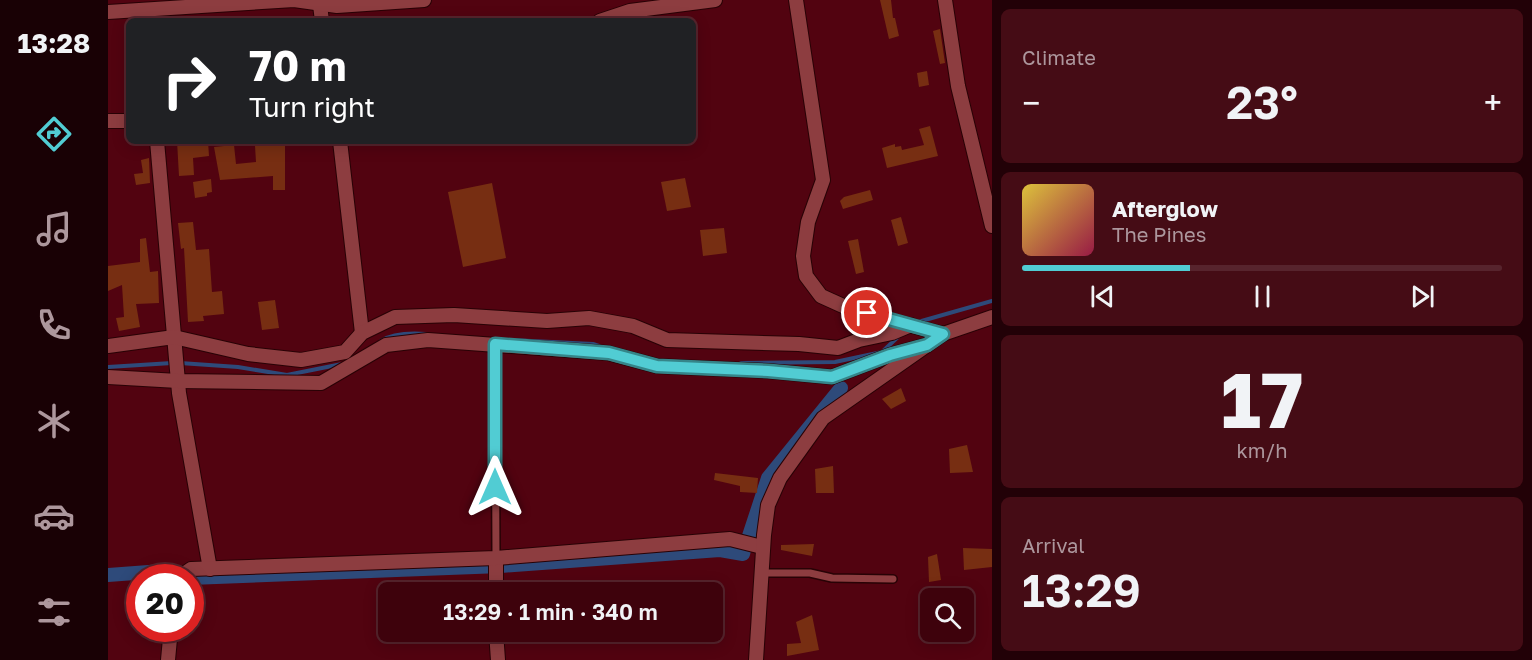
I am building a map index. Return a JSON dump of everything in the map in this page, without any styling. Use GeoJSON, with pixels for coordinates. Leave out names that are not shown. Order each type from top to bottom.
{"type":"FeatureCollection","features":[{"type":"Feature","properties":{"kind":"street"},"geometry":{"type":"LineString","coordinates":[[108,12],[147,15],[294,0],[337,6],[424,0]]}},
{"type":"Feature","properties":{"kind":"street"},"geometry":{"type":"LineString","coordinates":[[609,18],[630,11],[715,0]]}},
{"type":"Feature","properties":{"kind":"street"},"geometry":{"type":"LineString","coordinates":[[796,0],[822,180],[808,222],[803,256],[806,276],[821,296],[852,310],[943,334]]}},
{"type":"Feature","properties":{"kind":"street"},"geometry":{"type":"LineString","coordinates":[[945,0],[958,86],[992,226]]}},
{"type":"Feature","properties":{"kind":"street"},"geometry":{"type":"LineString","coordinates":[[320,5],[322,18]]}},
{"type":"Feature","properties":{"kind":"street"},"geometry":{"type":"LineString","coordinates":[[108,121],[126,122]]}},
{"type":"Feature","properties":{"kind":"street"},"geometry":{"type":"LineString","coordinates":[[157,144],[177,376],[210,569]]}},
{"type":"Feature","properties":{"kind":"street"},"geometry":{"type":"LineString","coordinates":[[339,144],[362,333]]}},
{"type":"Feature","properties":{"kind":"street"},"geometry":{"type":"LineString","coordinates":[[108,346],[174,337],[248,354],[301,360],[345,352],[362,333],[396,317],[454,315],[547,321],[589,318],[633,326],[667,340],[799,344],[838,348],[859,340],[892,333],[911,325]]}},
{"type":"Feature","properties":{"kind":"street"},"geometry":{"type":"LineString","coordinates":[[756,660],[762,547],[768,505],[780,478],[823,418],[943,334],[992,317]]}},
{"type":"Feature","properties":{"kind":"street"},"geometry":{"type":"LineString","coordinates":[[108,377],[177,376],[321,383],[386,345],[428,340],[609,353],[657,366],[768,371],[832,377],[890,355],[927,345]]}},
{"type":"Feature","properties":{"kind":"street"},"geometry":{"type":"LineString","coordinates":[[204,569],[496,558],[730,539],[762,547]]}},
{"type":"Feature","properties":{"kind":"street"},"geometry":{"type":"LineString","coordinates":[[496,558],[496,582]]}},
{"type":"Feature","properties":{"kind":"street"},"geometry":{"type":"LineString","coordinates":[[168,660],[170,642]]}},
{"type":"Feature","properties":{"kind":"street"},"geometry":{"type":"LineString","coordinates":[[497,642],[498,660]]}},
{"type":"Feature","properties":{"kind":"lane"},"geometry":{"type":"LineString","coordinates":[[495,344],[496,558]]}},
{"type":"Feature","properties":{"kind":"lane"},"geometry":{"type":"LineString","coordinates":[[760,573],[807,573],[832,578],[893,579]]}},
{"type":"Feature","properties":{"kind":"building"},"geometry":{"type":"Polygon","coordinates":[[[880,0],[891,0],[893,18],[895,18],[899,36],[889,39],[880,0]]]}},
{"type":"Feature","properties":{"kind":"building"},"geometry":{"type":"Polygon","coordinates":[[[940,29],[945,63],[940,64],[933,31],[940,29]]]}},
{"type":"Feature","properties":{"kind":"building"},"geometry":{"type":"Polygon","coordinates":[[[927,71],[929,85],[919,87],[917,73],[927,71]]]}},
{"type":"Feature","properties":{"kind":"building"},"geometry":{"type":"Polygon","coordinates":[[[930,126],[938,156],[887,168],[882,148],[895,144],[895,147],[901,146],[902,150],[924,145],[919,129],[930,126]]]}},
{"type":"Feature","properties":{"kind":"building"},"geometry":{"type":"Polygon","coordinates":[[[177,144],[208,144],[209,156],[193,158],[194,175],[179,176],[177,144]]]}},
{"type":"Feature","properties":{"kind":"building"},"geometry":{"type":"Polygon","coordinates":[[[285,144],[285,190],[273,190],[273,176],[220,180],[214,147],[234,145],[236,164],[256,162],[255,146],[285,144]]]}},
{"type":"Feature","properties":{"kind":"building"},"geometry":{"type":"Polygon","coordinates":[[[149,158],[150,183],[136,185],[134,174],[143,173],[141,160],[149,158]]]}},
{"type":"Feature","properties":{"kind":"building"},"geometry":{"type":"Polygon","coordinates":[[[685,178],[691,207],[667,211],[661,182],[685,178]]]}},
{"type":"Feature","properties":{"kind":"building"},"geometry":{"type":"Polygon","coordinates":[[[211,179],[212,192],[207,193],[207,196],[195,198],[193,182],[211,179]]]}},
{"type":"Feature","properties":{"kind":"building"},"geometry":{"type":"Polygon","coordinates":[[[492,183],[506,258],[463,267],[448,192],[492,183]]]}},
{"type":"Feature","properties":{"kind":"building"},"geometry":{"type":"Polygon","coordinates":[[[870,190],[873,200],[843,209],[840,201],[844,197],[870,190]]]}},
{"type":"Feature","properties":{"kind":"building"},"geometry":{"type":"Polygon","coordinates":[[[901,217],[908,243],[898,246],[891,220],[901,217]]]}},
{"type":"Feature","properties":{"kind":"building"},"geometry":{"type":"Polygon","coordinates":[[[193,222],[196,250],[209,249],[212,292],[222,291],[224,314],[203,316],[204,321],[188,322],[184,248],[181,249],[178,223],[193,222]]]}},
{"type":"Feature","properties":{"kind":"building"},"geometry":{"type":"Polygon","coordinates":[[[724,228],[727,253],[703,256],[700,230],[724,228]]]}},
{"type":"Feature","properties":{"kind":"building"},"geometry":{"type":"Polygon","coordinates":[[[146,238],[150,272],[158,271],[159,303],[136,304],[140,327],[119,331],[116,318],[124,317],[122,285],[108,291],[108,266],[140,262],[140,239],[146,238]]]}},
{"type":"Feature","properties":{"kind":"building"},"geometry":{"type":"Polygon","coordinates":[[[858,239],[864,272],[856,274],[848,241],[858,239]]]}},
{"type":"Feature","properties":{"kind":"building"},"geometry":{"type":"Polygon","coordinates":[[[275,300],[279,328],[262,330],[258,302],[275,300]]]}},
{"type":"Feature","properties":{"kind":"building"},"geometry":{"type":"Polygon","coordinates":[[[901,388],[906,401],[891,409],[882,399],[901,388]]]}},
{"type":"Feature","properties":{"kind":"building"},"geometry":{"type":"Polygon","coordinates":[[[967,445],[973,472],[950,473],[949,449],[967,445]]]}},
{"type":"Feature","properties":{"kind":"building"},"geometry":{"type":"Polygon","coordinates":[[[833,466],[834,493],[816,493],[815,469],[833,466]]]}},
{"type":"Feature","properties":{"kind":"building"},"geometry":{"type":"Polygon","coordinates":[[[715,473],[758,478],[757,493],[740,492],[740,486],[714,480],[715,473]]]}},
{"type":"Feature","properties":{"kind":"building"},"geometry":{"type":"Polygon","coordinates":[[[814,544],[812,556],[781,550],[781,545],[814,544]]]}},
{"type":"Feature","properties":{"kind":"building"},"geometry":{"type":"Polygon","coordinates":[[[963,548],[992,549],[992,567],[964,570],[963,548]]]}},
{"type":"Feature","properties":{"kind":"building"},"geometry":{"type":"Polygon","coordinates":[[[937,554],[941,580],[929,582],[928,557],[937,554]]]}},
{"type":"Feature","properties":{"kind":"building"},"geometry":{"type":"Polygon","coordinates":[[[812,615],[819,650],[787,656],[787,644],[801,643],[796,622],[812,615]]]}},
{"type":"Feature","properties":{"kind":"waterway"},"geometry":{"type":"LineString","coordinates":[[918,322],[992,301]]}},
{"type":"Feature","properties":{"kind":"waterway"},"geometry":{"type":"LineString","coordinates":[[381,341],[397,335],[426,334]]}},
{"type":"Feature","properties":{"kind":"waterway"},"geometry":{"type":"LineString","coordinates":[[741,363],[835,362],[882,352],[900,335]]}},
{"type":"Feature","properties":{"kind":"waterway"},"geometry":{"type":"LineString","coordinates":[[511,340],[599,346]]}},
{"type":"Feature","properties":{"kind":"waterway"},"geometry":{"type":"LineString","coordinates":[[108,367],[172,363]]}},
{"type":"Feature","properties":{"kind":"waterway"},"geometry":{"type":"LineString","coordinates":[[180,363],[238,367],[287,375],[342,364]]}},
{"type":"Feature","properties":{"kind":"waterway"},"geometry":{"type":"LineString","coordinates":[[749,536],[768,478],[841,388]]}},
{"type":"Feature","properties":{"kind":"waterway"},"geometry":{"type":"LineString","coordinates":[[204,577],[501,566],[720,550],[743,554],[744,550]]}},
{"type":"Feature","properties":{"kind":"waterway"},"geometry":{"type":"LineString","coordinates":[[108,575],[126,574]]}},
{"type":"Feature","properties":{"kind":"route"},"geometry":{"type":"LineString","coordinates":[[495,487],[495,344],[609,353],[657,366],[768,371],[832,377],[890,355],[927,345],[943,334],[867,313]]}}]}
